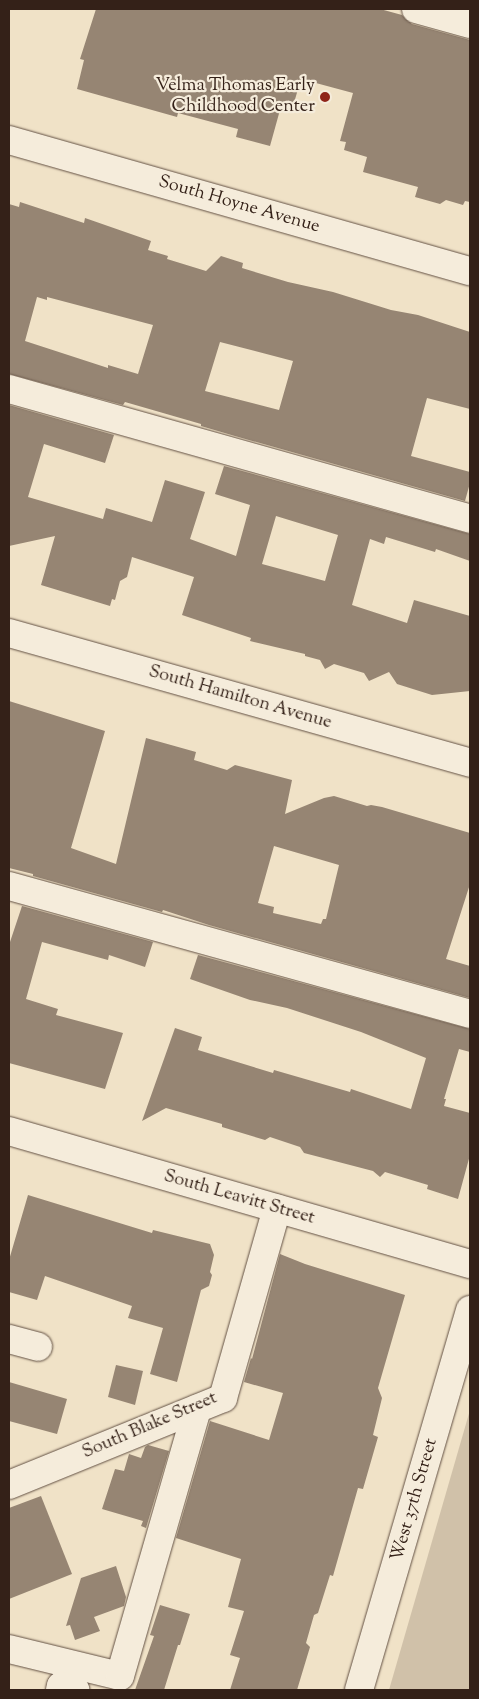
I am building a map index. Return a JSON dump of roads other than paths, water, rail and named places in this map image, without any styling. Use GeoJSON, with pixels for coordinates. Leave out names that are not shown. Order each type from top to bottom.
{"type":"FeatureCollection","features":[{"type":"Feature","properties":{"kind":"street"},"geometry":{"type":"LineString","coordinates":[[416,9],[470,24]]}},
{"type":"Feature","properties":{"kind":"street","name":"South Hoyne Avenue"},"geometry":{"type":"LineString","coordinates":[[9,140],[470,271]]}},
{"type":"Feature","properties":{"kind":"street"},"geometry":{"type":"LineString","coordinates":[[9,389],[470,519]]}},
{"type":"Feature","properties":{"kind":"street","name":"South Hamilton Avenue"},"geometry":{"type":"LineString","coordinates":[[9,633],[470,763]]}},
{"type":"Feature","properties":{"kind":"street"},"geometry":{"type":"LineString","coordinates":[[9,886],[470,1014]]}},
{"type":"Feature","properties":{"kind":"street","name":"South Leavitt Street"},"geometry":{"type":"LineString","coordinates":[[9,1131],[470,1264]]}},
{"type":"Feature","properties":{"kind":"street","name":"South Blake Street"},"geometry":{"type":"LineString","coordinates":[[9,1485],[223,1398],[277,1208]]}},
{"type":"Feature","properties":{"kind":"street","name":"West 37th Street"},"geometry":{"type":"LineString","coordinates":[[359,1690],[470,1310]]}},
{"type":"Feature","properties":{"kind":"street"},"geometry":{"type":"LineString","coordinates":[[9,1339],[38,1348]]}},
{"type":"Feature","properties":{"kind":"street"},"geometry":{"type":"LineString","coordinates":[[9,1649],[120,1676],[197,1409]]}},
{"type":"Feature","properties":{"kind":"street"},"geometry":{"type":"LineString","coordinates":[[60,1690],[61,1686],[75,1690]]}},
{"type":"Feature","properties":{"kind":"place","name":"Velma Thomas Early Childhood Center"},"geometry":{"type":"Point","coordinates":[325,97]}}]}
